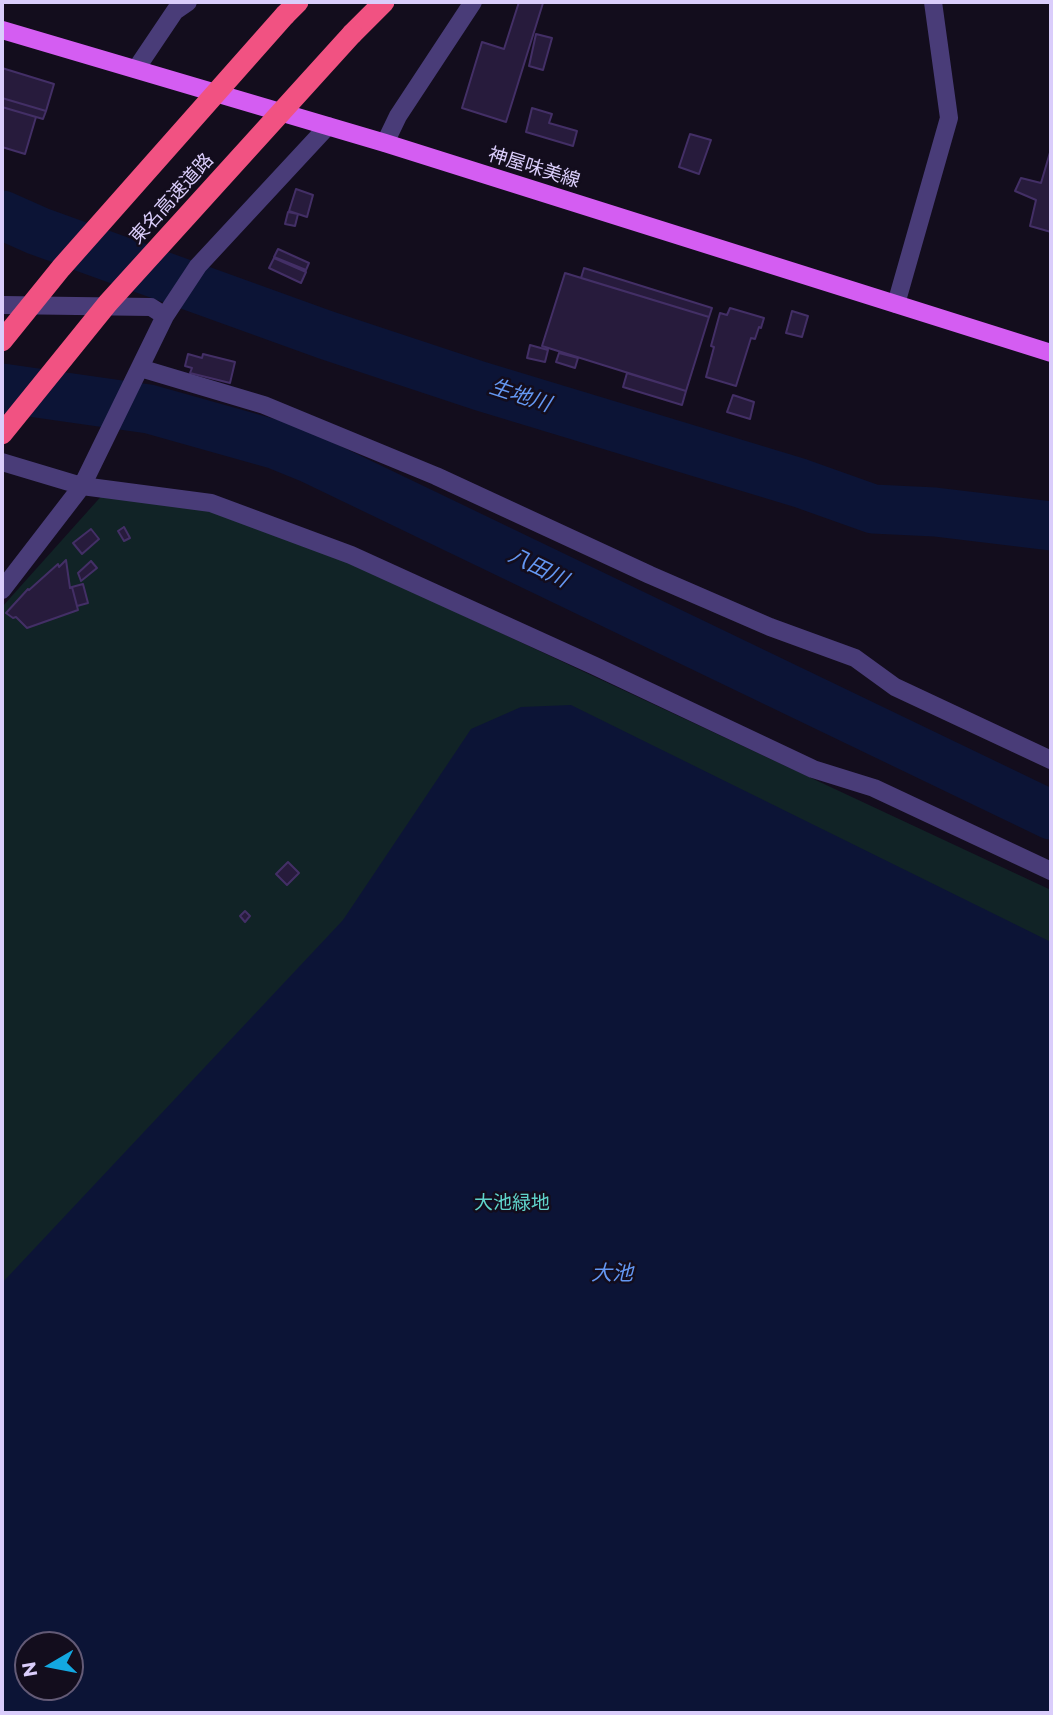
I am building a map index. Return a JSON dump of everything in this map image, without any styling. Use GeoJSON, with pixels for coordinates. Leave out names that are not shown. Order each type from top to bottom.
{"type":"FeatureCollection","features":[{"type":"Feature","properties":{"kind":"highway","name":"東名高速道路"},"geometry":{"type":"LineString","coordinates":[[2,435],[108,303],[384,2]]}},
{"type":"Feature","properties":{"kind":"highway","name":"東名高速道路"},"geometry":{"type":"LineString","coordinates":[[2,341],[61,268],[292,8]]}},
{"type":"Feature","properties":{"kind":"main road","name":"神屋味美線"},"geometry":{"type":"LineString","coordinates":[[2,30],[385,143],[1051,353]]}},
{"type":"Feature","properties":{"kind":"street"},"geometry":{"type":"LineString","coordinates":[[136,69],[175,11],[188,2]]}},
{"type":"Feature","properties":{"kind":"street"},"geometry":{"type":"LineString","coordinates":[[385,143],[398,116],[473,2]]}},
{"type":"Feature","properties":{"kind":"street"},"geometry":{"type":"LineString","coordinates":[[896,304],[949,118],[933,2]]}},
{"type":"Feature","properties":{"kind":"street"},"geometry":{"type":"LineString","coordinates":[[2,590],[82,486],[165,316],[198,267],[328,126]]}},
{"type":"Feature","properties":{"kind":"street"},"geometry":{"type":"LineString","coordinates":[[2,305],[151,307],[165,316]]}},
{"type":"Feature","properties":{"kind":"street"},"geometry":{"type":"LineString","coordinates":[[140,368],[264,405],[436,476],[771,628],[855,658],[895,687],[1051,760]]}},
{"type":"Feature","properties":{"kind":"street"},"geometry":{"type":"LineString","coordinates":[[2,462],[82,486],[211,503],[351,555],[813,769],[874,788],[1051,871]]}},
{"type":"Feature","properties":{"kind":"green space","name":"大池"},"geometry":{"type":"Polygon","coordinates":[[[105,492],[209,511],[349,562],[1051,890],[1051,1713],[2,1713],[2,607],[105,492]]]}},
{"type":"Feature","properties":{"kind":"water","name":"大池"},"geometry":{"type":"Polygon","coordinates":[[[571,705],[1051,942],[1051,1713],[2,1713],[2,1283],[343,920],[471,729],[521,707],[571,705]]]}},
{"type":"Feature","properties":{"kind":"building"},"geometry":{"type":"Polygon","coordinates":[[[519,2],[543,3],[506,122],[462,108],[482,42],[504,49],[519,2]]]}},
{"type":"Feature","properties":{"kind":"building"},"geometry":{"type":"Polygon","coordinates":[[[536,34],[552,38],[543,70],[529,66],[536,34]]]}},
{"type":"Feature","properties":{"kind":"building"},"geometry":{"type":"Polygon","coordinates":[[[2,68],[54,84],[46,111],[2,98],[2,68]]]}},
{"type":"Feature","properties":{"kind":"building"},"geometry":{"type":"Polygon","coordinates":[[[2,98],[46,111],[43,119],[2,107],[2,98]]]}},
{"type":"Feature","properties":{"kind":"building"},"geometry":{"type":"Polygon","coordinates":[[[2,107],[36,117],[25,154],[2,147],[2,107]]]}},
{"type":"Feature","properties":{"kind":"building"},"geometry":{"type":"Polygon","coordinates":[[[532,108],[552,114],[549,123],[577,131],[573,146],[526,132],[532,108]]]}},
{"type":"Feature","properties":{"kind":"building"},"geometry":{"type":"Polygon","coordinates":[[[690,134],[711,140],[699,174],[679,167],[690,134]]]}},
{"type":"Feature","properties":{"kind":"building"},"geometry":{"type":"Polygon","coordinates":[[[1051,149],[1051,232],[1030,226],[1036,200],[1015,191],[1021,178],[1041,183],[1051,149]]]}},
{"type":"Feature","properties":{"kind":"building"},"geometry":{"type":"Polygon","coordinates":[[[296,189],[313,195],[307,217],[289,211],[296,189]]]}},
{"type":"Feature","properties":{"kind":"building"},"geometry":{"type":"Polygon","coordinates":[[[288,212],[298,214],[295,226],[285,224],[288,212]]]}},
{"type":"Feature","properties":{"kind":"building"},"geometry":{"type":"Polygon","coordinates":[[[278,249],[309,263],[306,270],[274,257],[278,249]]]}},
{"type":"Feature","properties":{"kind":"building"},"geometry":{"type":"Polygon","coordinates":[[[274,258],[306,272],[301,283],[269,268],[274,258]]]}},
{"type":"Feature","properties":{"kind":"building"},"geometry":{"type":"Polygon","coordinates":[[[584,268],[712,308],[709,317],[581,278],[584,268]]]}},
{"type":"Feature","properties":{"kind":"building"},"geometry":{"type":"Polygon","coordinates":[[[565,273],[709,317],[686,391],[542,346],[565,273]]]}},
{"type":"Feature","properties":{"kind":"building"},"geometry":{"type":"Polygon","coordinates":[[[730,308],[764,318],[755,339],[751,338],[736,386],[706,377],[720,313],[727,315],[730,308]]]}},
{"type":"Feature","properties":{"kind":"building"},"geometry":{"type":"Polygon","coordinates":[[[792,311],[808,316],[802,337],[786,333],[792,311]]]}},
{"type":"Feature","properties":{"kind":"building"},"geometry":{"type":"Polygon","coordinates":[[[530,345],[548,350],[545,362],[527,358],[530,345]]]}},
{"type":"Feature","properties":{"kind":"building"},"geometry":{"type":"Polygon","coordinates":[[[559,353],[578,358],[575,368],[556,362],[559,353]]]}},
{"type":"Feature","properties":{"kind":"building"},"geometry":{"type":"Polygon","coordinates":[[[188,354],[202,358],[203,354],[235,362],[230,383],[190,373],[192,368],[185,366],[188,354]]]}},
{"type":"Feature","properties":{"kind":"building"},"geometry":{"type":"Polygon","coordinates":[[[627,373],[686,391],[682,405],[623,387],[627,373]]]}},
{"type":"Feature","properties":{"kind":"building"},"geometry":{"type":"Polygon","coordinates":[[[733,395],[754,402],[750,419],[727,412],[733,395]]]}},
{"type":"Feature","properties":{"kind":"building"},"geometry":{"type":"Polygon","coordinates":[[[124,527],[130,538],[124,541],[118,531],[124,527]]]}},
{"type":"Feature","properties":{"kind":"building"},"geometry":{"type":"Polygon","coordinates":[[[91,529],[99,539],[82,554],[73,543],[91,529]]]}},
{"type":"Feature","properties":{"kind":"building"},"geometry":{"type":"Polygon","coordinates":[[[66,560],[70,588],[72,587],[78,610],[27,628],[16,617],[6,613],[28,589],[66,560]]]}},
{"type":"Feature","properties":{"kind":"building"},"geometry":{"type":"Polygon","coordinates":[[[91,561],[97,568],[81,581],[78,573],[91,561]]]}},
{"type":"Feature","properties":{"kind":"building"},"geometry":{"type":"Polygon","coordinates":[[[83,584],[88,603],[77,606],[72,587],[83,584]]]}},
{"type":"Feature","properties":{"kind":"building"},"geometry":{"type":"Polygon","coordinates":[[[288,862],[299,873],[287,885],[276,874],[288,862]]]}},
{"type":"Feature","properties":{"kind":"building"},"geometry":{"type":"Polygon","coordinates":[[[245,911],[250,916],[245,922],[240,916],[245,911]]]}},
{"type":"Feature","properties":{"kind":"waterway","name":"生地川"},"geometry":{"type":"LineString","coordinates":[[2,215],[38,231],[326,335],[480,386],[800,483],[873,509],[935,512],[1051,526]]}},
{"type":"Feature","properties":{"kind":"waterway","name":"八田川"},"geometry":{"type":"LineString","coordinates":[[2,388],[149,409],[277,445],[309,458],[1051,815]]}},
{"type":"Feature","properties":{"kind":"park label","name":"大池緑地"},"geometry":{"type":"Point","coordinates":[512,1203]}}]}
